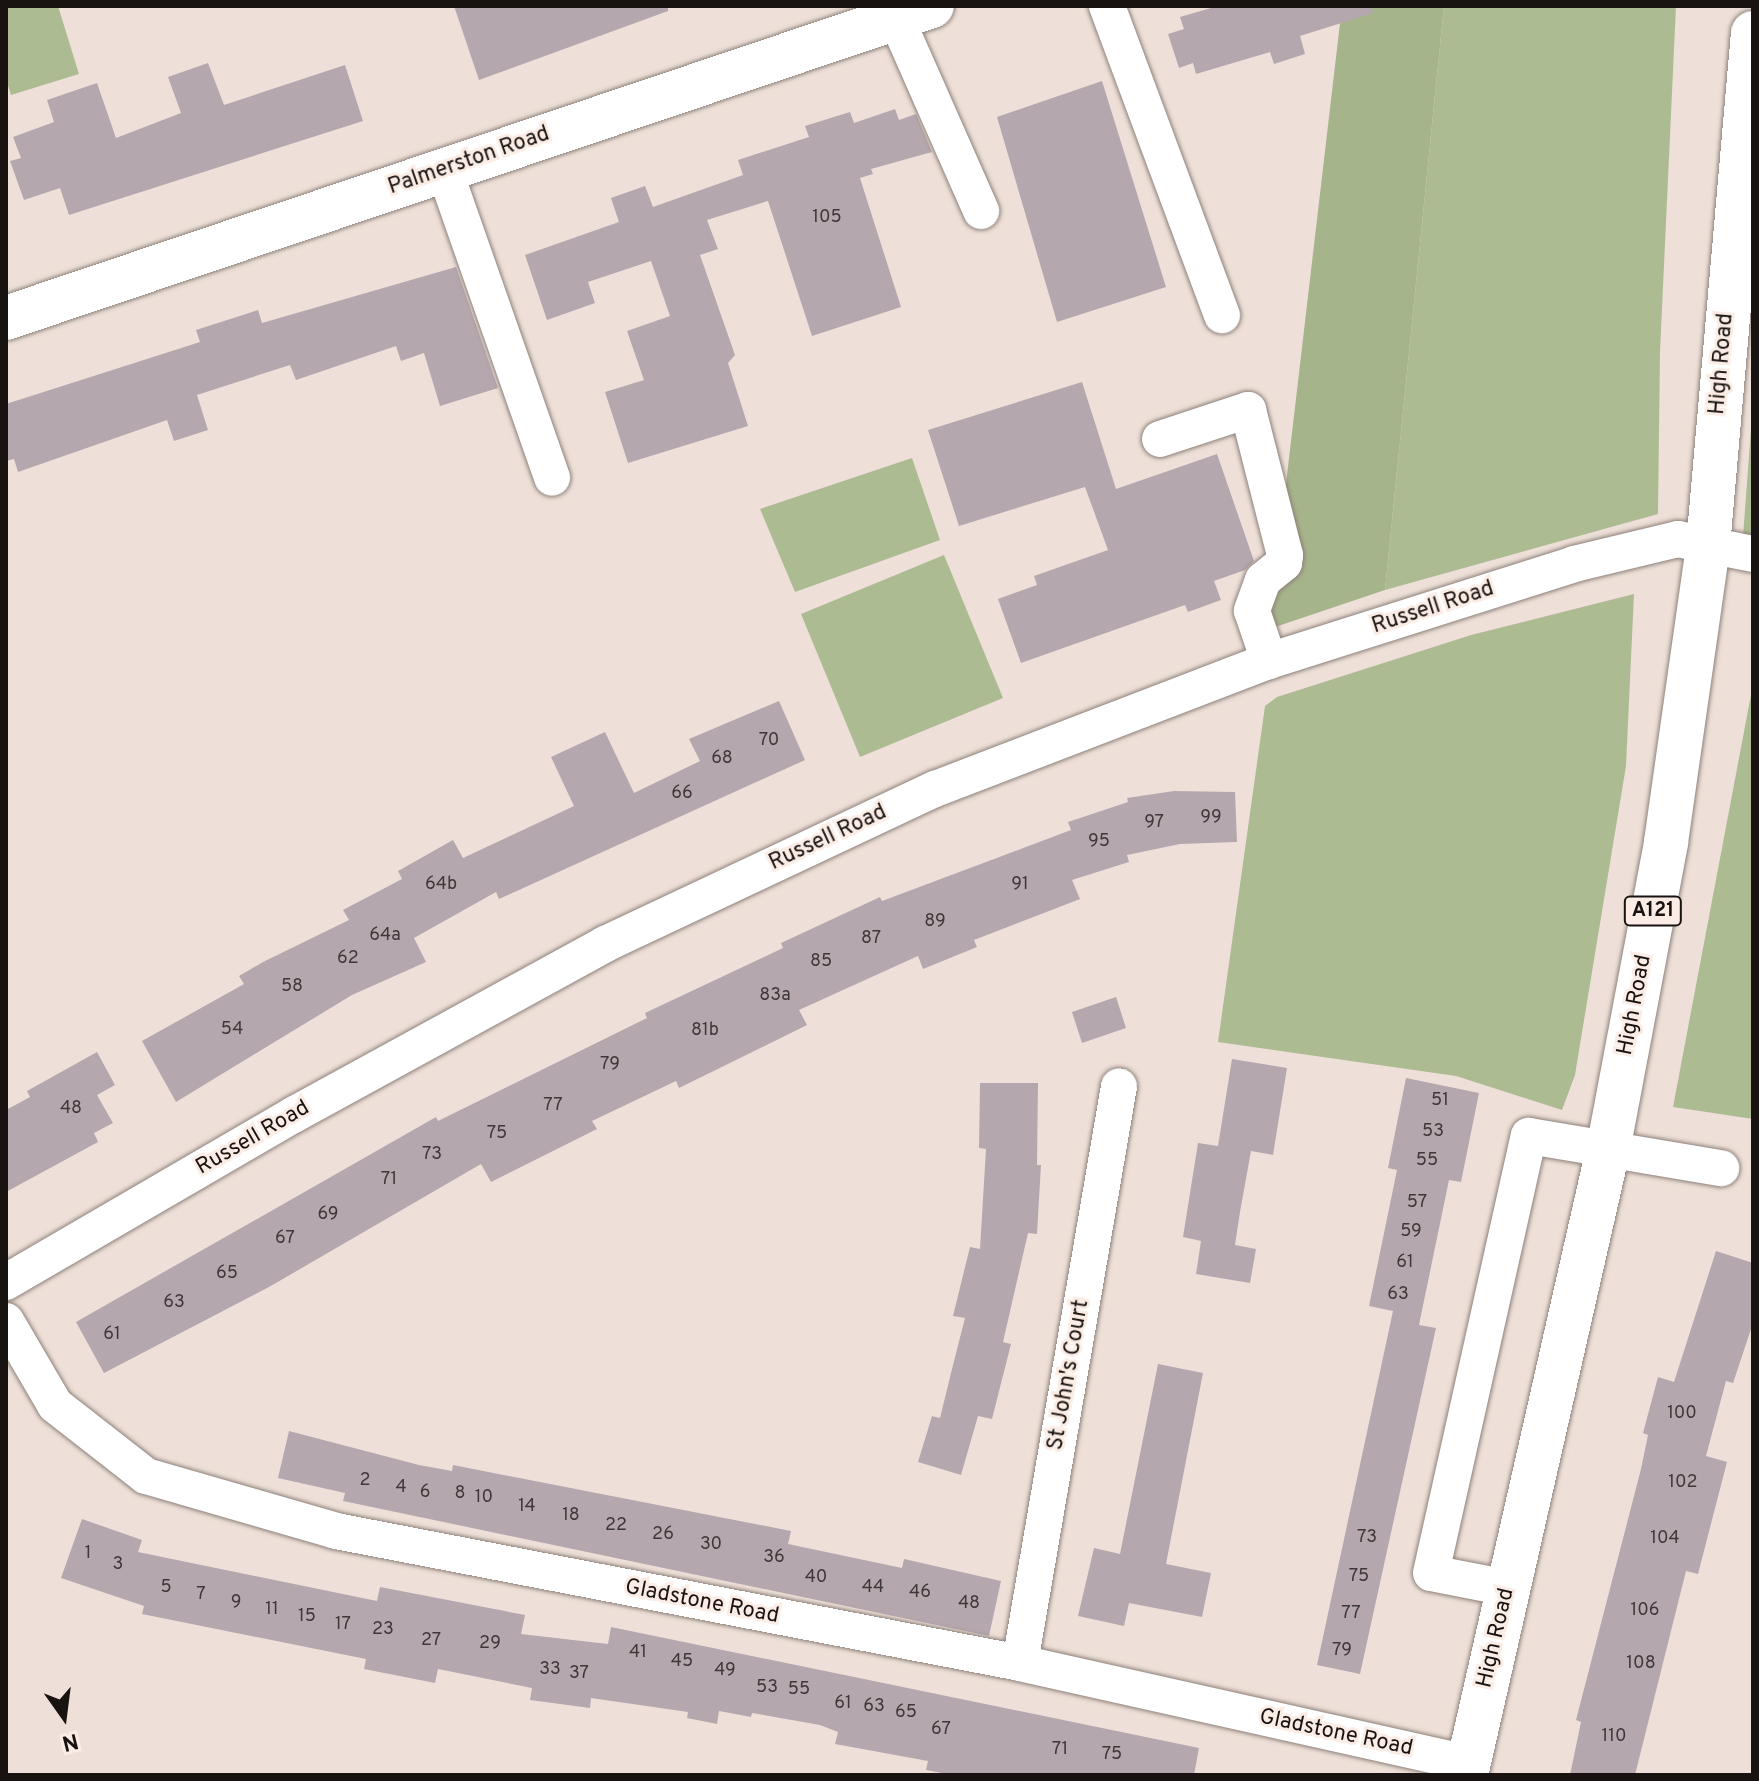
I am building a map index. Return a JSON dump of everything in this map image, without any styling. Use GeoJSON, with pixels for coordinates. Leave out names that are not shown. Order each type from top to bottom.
{"type":"FeatureCollection","features":[{"type":"Feature","properties":{"kind":"main road","name":"Palmerston Road"},"geometry":{"type":"LineString","coordinates":[[6,318],[914,12]]}},
{"type":"Feature","properties":{"kind":"main road","name":"High Road"},"geometry":{"type":"LineString","coordinates":[[1467,1769],[1608,1150],[1666,842],[1708,546],[1753,33]]}},
{"type":"Feature","properties":{"kind":"street"},"geometry":{"type":"LineString","coordinates":[[1107,6],[1222,315]]}},
{"type":"Feature","properties":{"kind":"street"},"geometry":{"type":"LineString","coordinates":[[914,12],[981,211]]}},
{"type":"Feature","properties":{"kind":"street"},"geometry":{"type":"LineString","coordinates":[[444,169],[552,478]]}},
{"type":"Feature","properties":{"kind":"street"},"geometry":{"type":"LineString","coordinates":[[1160,439],[1248,410],[1285,555],[1284,563],[1263,580],[1252,611],[1269,661]]}},
{"type":"Feature","properties":{"kind":"street","name":"Russell Road"},"geometry":{"type":"LineString","coordinates":[[6,1282],[295,1114],[605,944],[935,789],[1269,661],[1574,564],[1678,539],[1753,554]]}},
{"type":"Feature","properties":{"kind":"street","name":"St John's Court"},"geometry":{"type":"LineString","coordinates":[[1020,1663],[1119,1086]]}},
{"type":"Feature","properties":{"kind":"street"},"geometry":{"type":"LineString","coordinates":[[1508,1588],[1431,1573],[1529,1136],[1721,1168]]}},
{"type":"Feature","properties":{"kind":"street","name":"Gladstone Road"},"geometry":{"type":"LineString","coordinates":[[6,1321],[55,1405],[146,1476],[336,1531],[1020,1663],[1467,1769]]}},
{"type":"Feature","properties":{"kind":"green space"},"geometry":{"type":"Polygon","coordinates":[[[6,6],[58,6],[79,74],[11,95],[6,79],[6,6]]]}},
{"type":"Feature","properties":{"kind":"green space"},"geometry":{"type":"Polygon","coordinates":[[[1342,6],[1444,6],[1385,590],[1269,629],[1342,6]]]}},
{"type":"Feature","properties":{"kind":"green space"},"geometry":{"type":"Polygon","coordinates":[[[1444,6],[1676,6],[1660,352],[1658,514],[1385,590],[1444,6]]]}},
{"type":"Feature","properties":{"kind":"green space"},"geometry":{"type":"Polygon","coordinates":[[[1753,402],[1753,554],[1742,550],[1753,402]]]}},
{"type":"Feature","properties":{"kind":"green space"},"geometry":{"type":"Polygon","coordinates":[[[912,458],[940,540],[795,592],[760,509],[912,458]]]}},
{"type":"Feature","properties":{"kind":"green space"},"geometry":{"type":"Polygon","coordinates":[[[944,555],[1003,698],[860,757],[801,614],[944,555]]]}},
{"type":"Feature","properties":{"kind":"green space"},"geometry":{"type":"Polygon","coordinates":[[[1634,594],[1626,766],[1575,1075],[1562,1110],[1456,1076],[1218,1042],[1265,706],[1277,697],[1471,635],[1634,594]]]}},
{"type":"Feature","properties":{"kind":"green space"},"geometry":{"type":"Polygon","coordinates":[[[1753,684],[1753,1119],[1673,1107],[1753,684]]]}},
{"type":"Feature","properties":{"kind":"building"},"geometry":{"type":"Polygon","coordinates":[[[454,6],[668,6],[668,11],[479,80],[454,6]]]}},
{"type":"Feature","properties":{"kind":"building"},"geometry":{"type":"Polygon","coordinates":[[[1218,6],[1372,6],[1373,13],[1300,36],[1305,54],[1274,64],[1270,52],[1196,74],[1193,63],[1179,68],[1168,34],[1184,29],[1180,17],[1218,6]]]}},
{"type":"Feature","properties":{"kind":"building"},"geometry":{"type":"Polygon","coordinates":[[[208,63],[224,105],[345,65],[363,121],[69,215],[60,188],[24,200],[10,161],[21,158],[13,137],[54,122],[47,100],[97,83],[116,138],[181,113],[168,77],[208,63]]]}},
{"type":"Feature","properties":{"kind":"building"},"geometry":{"type":"Polygon","coordinates":[[[1102,81],[1166,287],[1057,322],[997,117],[1102,81]]]}},
{"type":"Feature","properties":{"kind":"building"},"geometry":{"type":"Polygon","coordinates":[[[895,109],[899,120],[916,114],[932,152],[871,169],[873,174],[860,178],[901,307],[812,336],[768,201],[707,220],[718,249],[700,255],[735,355],[728,363],[748,426],[628,463],[605,392],[644,380],[627,331],[670,316],[651,261],[588,282],[595,303],[547,320],[525,255],[619,222],[611,198],[645,186],[653,207],[743,175],[738,160],[809,137],[805,126],[850,112],[854,123],[895,109]]]}},
{"type":"Feature","properties":{"kind":"building"},"geometry":{"type":"Polygon","coordinates":[[[456,267],[498,388],[440,406],[424,353],[401,361],[396,346],[296,380],[290,365],[197,395],[208,430],[174,441],[167,420],[18,472],[14,459],[6,461],[6,404],[200,342],[196,330],[258,310],[262,323],[456,267]]]}},
{"type":"Feature","properties":{"kind":"building"},"geometry":{"type":"Polygon","coordinates":[[[1082,382],[1116,489],[1217,454],[1254,561],[1245,570],[1214,581],[1221,600],[1188,612],[1185,605],[1021,663],[998,599],[1037,585],[1034,576],[1108,550],[1085,487],[959,526],[928,430],[1082,382]]]}},
{"type":"Feature","properties":{"kind":"building"},"geometry":{"type":"Polygon","coordinates":[[[779,701],[805,760],[499,899],[496,892],[414,938],[426,962],[352,995],[176,1102],[142,1041],[244,984],[239,976],[349,920],[343,910],[402,879],[398,871],[453,840],[463,858],[574,806],[551,757],[605,732],[634,793],[700,761],[689,739],[779,701]]]}},
{"type":"Feature","properties":{"kind":"building"},"geometry":{"type":"Polygon","coordinates":[[[1174,791],[1235,792],[1237,842],[1180,844],[1127,855],[1129,862],[1072,880],[1080,899],[974,940],[977,947],[923,969],[918,956],[799,1010],[807,1025],[679,1088],[676,1081],[592,1121],[597,1129],[491,1182],[481,1164],[269,1287],[104,1373],[76,1322],[436,1117],[438,1121],[647,1018],[645,1013],[783,948],[781,943],[880,897],[882,901],[1071,830],[1068,822],[1128,802],[1127,798],[1174,791]]]}},
{"type":"Feature","properties":{"kind":"building"},"geometry":{"type":"Polygon","coordinates":[[[1116,997],[1126,1028],[1082,1043],[1072,1012],[1116,997]]]}},
{"type":"Feature","properties":{"kind":"building"},"geometry":{"type":"Polygon","coordinates":[[[97,1052],[115,1085],[97,1095],[113,1123],[94,1133],[98,1142],[6,1192],[6,1110],[30,1097],[27,1091],[97,1052]]]}},
{"type":"Feature","properties":{"kind":"building"},"geometry":{"type":"Polygon","coordinates":[[[1232,1059],[1287,1068],[1273,1155],[1251,1151],[1240,1212],[1235,1245],[1256,1249],[1250,1283],[1196,1274],[1201,1241],[1183,1237],[1198,1143],[1218,1146],[1232,1059]]]}},
{"type":"Feature","properties":{"kind":"building"},"geometry":{"type":"Polygon","coordinates":[[[1406,1078],[1479,1093],[1461,1182],[1449,1180],[1419,1325],[1436,1328],[1360,1674],[1317,1665],[1393,1311],[1369,1306],[1397,1170],[1388,1168],[1406,1078]]]}},
{"type":"Feature","properties":{"kind":"building"},"geometry":{"type":"Polygon","coordinates":[[[980,1083],[1038,1083],[1037,1165],[1041,1165],[1037,1234],[1028,1233],[1003,1342],[1011,1344],[992,1419],[978,1416],[961,1475],[918,1462],[932,1416],[940,1418],[965,1318],[953,1316],[970,1247],[980,1249],[986,1149],[979,1148],[980,1083]]]}},
{"type":"Feature","properties":{"kind":"building"},"geometry":{"type":"Polygon","coordinates":[[[1716,1251],[1753,1263],[1753,1323],[1733,1383],[1726,1381],[1706,1456],[1727,1462],[1698,1574],[1686,1571],[1635,1775],[1570,1775],[1581,1722],[1576,1720],[1641,1469],[1648,1435],[1643,1433],[1658,1377],[1674,1382],[1716,1251]]]}},
{"type":"Feature","properties":{"kind":"building"},"geometry":{"type":"Polygon","coordinates":[[[1158,1364],[1203,1373],[1166,1564],[1211,1573],[1202,1617],[1129,1603],[1124,1626],[1078,1616],[1094,1548],[1120,1554],[1158,1364]]]}},
{"type":"Feature","properties":{"kind":"building"},"geometry":{"type":"Polygon","coordinates":[[[289,1431],[419,1465],[452,1471],[453,1465],[791,1531],[788,1544],[902,1568],[904,1559],[1001,1581],[989,1636],[343,1501],[345,1493],[278,1478],[289,1431]]]}},
{"type":"Feature","properties":{"kind":"building"},"geometry":{"type":"Polygon","coordinates":[[[82,1519],[142,1540],[138,1552],[377,1601],[380,1587],[525,1615],[521,1634],[608,1644],[611,1627],[1199,1748],[1194,1775],[952,1775],[926,1770],[928,1761],[835,1744],[838,1732],[820,1725],[752,1713],[751,1717],[719,1711],[717,1724],[687,1718],[688,1712],[591,1698],[590,1708],[530,1700],[532,1688],[438,1669],[435,1683],[364,1669],[366,1659],[142,1614],[144,1606],[61,1578],[82,1519]]]}}]}
